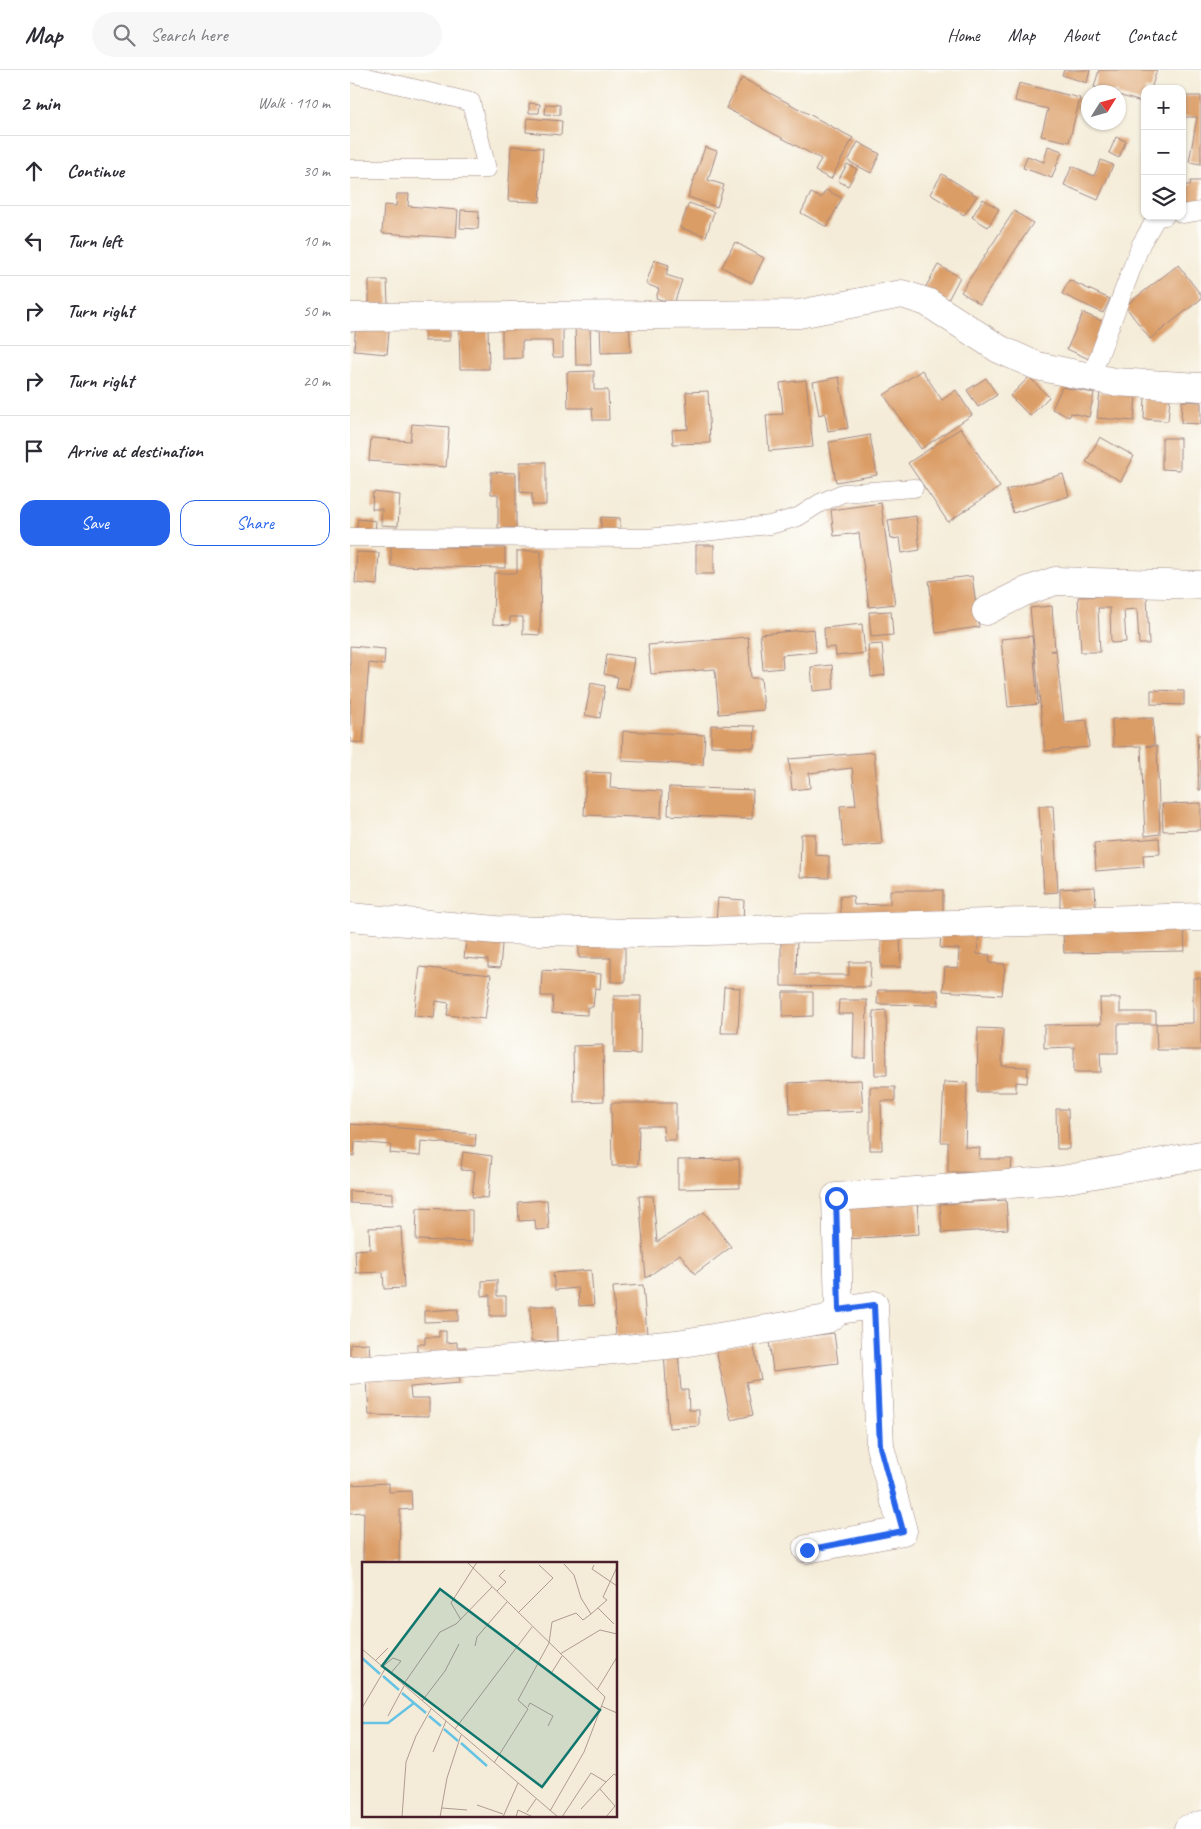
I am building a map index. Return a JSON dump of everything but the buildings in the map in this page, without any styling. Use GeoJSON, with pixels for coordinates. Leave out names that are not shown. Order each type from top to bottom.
{"type":"FeatureCollection","features":[{"type":"Feature","properties":{"kind":"street"},"geometry":{"type":"LineString","coordinates":[[350,317],[799,314],[902,294],[927,302],[999,349],[1037,366],[1114,382],[1201,387]]}},
{"type":"Feature","properties":{"kind":"street"},"geometry":{"type":"LineString","coordinates":[[986,611],[1024,592],[1055,581],[1201,585]]}},
{"type":"Feature","properties":{"kind":"street"},"geometry":{"type":"LineString","coordinates":[[350,917],[496,930],[637,933],[1201,917]]}},
{"type":"Feature","properties":{"kind":"street"},"geometry":{"type":"LineString","coordinates":[[839,1310],[836,1198],[1062,1180],[1201,1155]]}},
{"type":"Feature","properties":{"kind":"street"},"geometry":{"type":"LineString","coordinates":[[350,1370],[509,1360],[676,1344],[827,1319],[839,1310],[874,1305],[880,1447],[903,1531],[807,1550]]}},
{"type":"Feature","properties":{"kind":"street"},"geometry":{"type":"LineString","coordinates":[[1188,1829],[1201,1825]]}},
{"type":"Feature","properties":{"kind":"lane"},"geometry":{"type":"LineString","coordinates":[[350,73],[471,102],[488,169],[350,169]]}},
{"type":"Feature","properties":{"kind":"lane"},"geometry":{"type":"LineString","coordinates":[[1186,214],[1201,212]]}},
{"type":"Feature","properties":{"kind":"lane"},"geometry":{"type":"LineString","coordinates":[[1091,377],[1141,244],[1155,220]]}},
{"type":"Feature","properties":{"kind":"lane"},"geometry":{"type":"LineString","coordinates":[[350,536],[648,538],[770,525],[798,517],[820,503],[843,494],[914,488]]}},
{"type":"Feature","properties":{"kind":"route"},"geometry":{"type":"LineString","coordinates":[[807,1550],[903,1531],[880,1447],[874,1305],[839,1310],[836,1198]]}}]}
